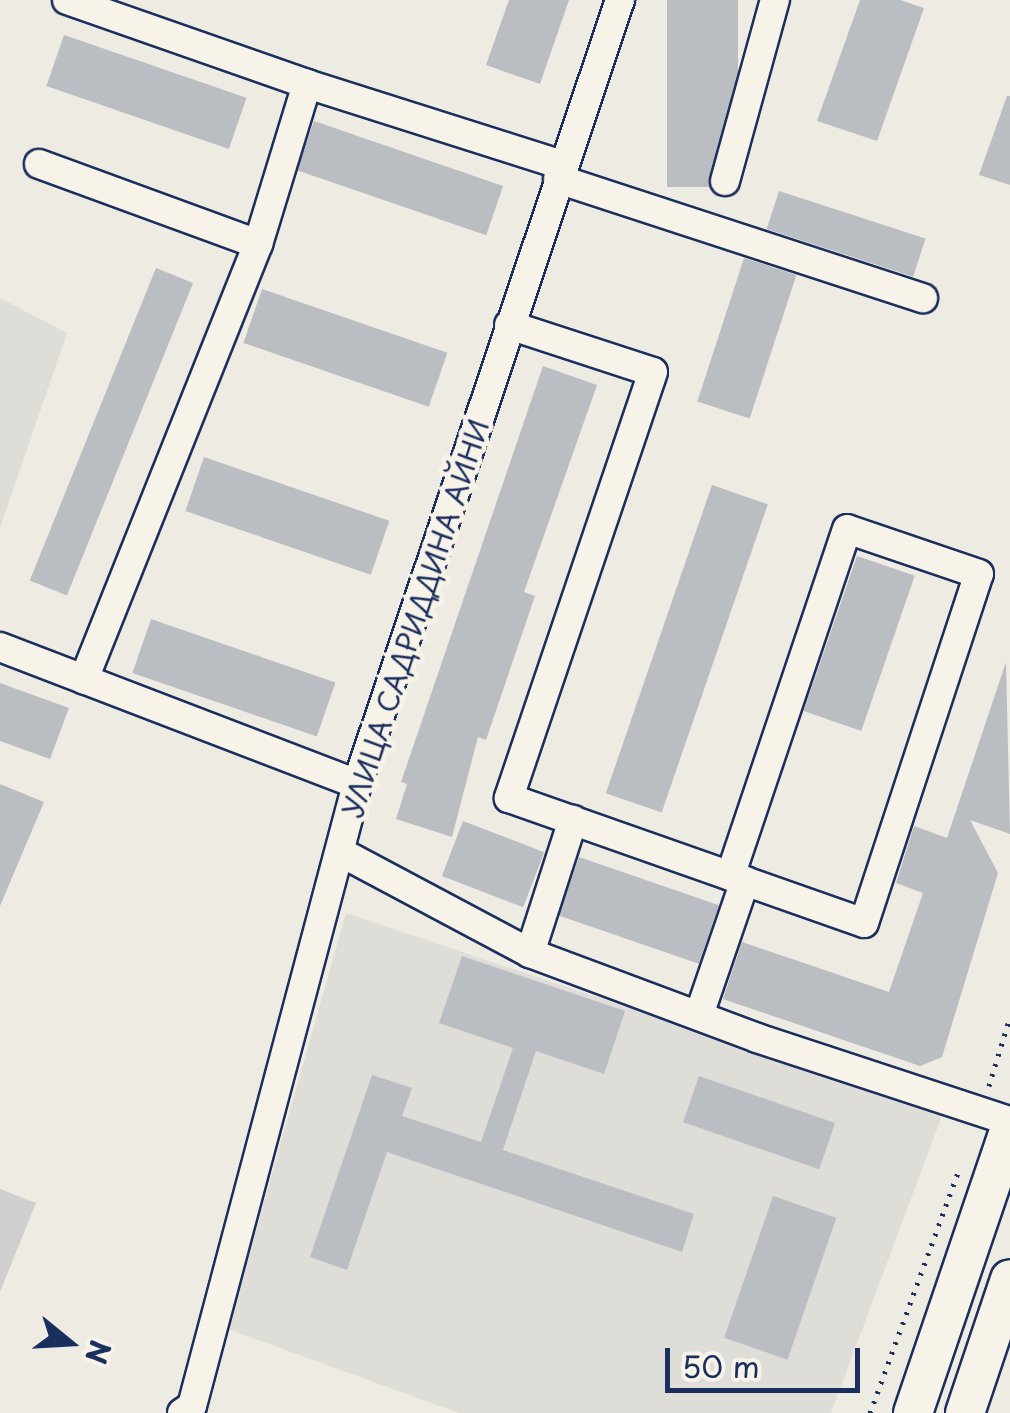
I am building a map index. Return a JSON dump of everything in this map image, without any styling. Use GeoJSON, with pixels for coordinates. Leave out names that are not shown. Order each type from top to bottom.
{"type":"FeatureCollection","features":[{"type":"Feature","properties":{"kind":"main road"},"geometry":{"type":"LineString","coordinates":[[913,1413],[1001,1120]]}},
{"type":"Feature","properties":{"kind":"main road"},"geometry":{"type":"LineString","coordinates":[[965,1413],[1010,1279]]}},
{"type":"Feature","properties":{"kind":"street"},"geometry":{"type":"LineString","coordinates":[[66,0],[923,298]]}},
{"type":"Feature","properties":{"kind":"street","name":"УЛИЦА САДРИДДИНА АЙНИ"},"geometry":{"type":"LineString","coordinates":[[182,1413],[192,1406],[342,854],[357,784],[620,0]]}},
{"type":"Feature","properties":{"kind":"street"},"geometry":{"type":"LineString","coordinates":[[725,181],[775,0]]}},
{"type":"Feature","properties":{"kind":"street"},"geometry":{"type":"LineString","coordinates":[[84,679],[258,244],[307,84]]}},
{"type":"Feature","properties":{"kind":"street"},"geometry":{"type":"LineString","coordinates":[[39,164],[258,244]]}},
{"type":"Feature","properties":{"kind":"street"},"geometry":{"type":"LineString","coordinates":[[509,325],[653,372],[509,798],[573,820],[737,878],[864,923],[979,574],[847,530],[737,878],[698,1014]]}},
{"type":"Feature","properties":{"kind":"street"},"geometry":{"type":"LineString","coordinates":[[0,647],[357,784]]}},
{"type":"Feature","properties":{"kind":"street"},"geometry":{"type":"LineString","coordinates":[[530,953],[573,820]]}},
{"type":"Feature","properties":{"kind":"street"},"geometry":{"type":"LineString","coordinates":[[342,854],[530,953],[1001,1120]]}},
{"type":"Feature","properties":{"kind":"path"},"geometry":{"type":"LineString","coordinates":[[1001,1120],[1010,1017]]}},
{"type":"Feature","properties":{"kind":"path"},"geometry":{"type":"LineString","coordinates":[[870,1413],[962,1162]]}},
{"type":"Feature","properties":{"kind":"shaded area"},"geometry":{"type":"Polygon","coordinates":[[[0,298],[67,333],[0,528],[0,298]]]}},
{"type":"Feature","properties":{"kind":"shaded area"},"geometry":{"type":"Polygon","coordinates":[[[346,913],[943,1113],[831,1413],[459,1413],[228,1329],[346,913]]]}},
{"type":"Feature","properties":{"kind":"shaded area"},"geometry":{"type":"Polygon","coordinates":[[[0,1189],[36,1203],[0,1292],[0,1189]]]}},
{"type":"Feature","properties":{"kind":"building"},"geometry":{"type":"Polygon","coordinates":[[[509,0],[569,0],[540,84],[486,65],[509,0]]]}},
{"type":"Feature","properties":{"kind":"building"},"geometry":{"type":"Polygon","coordinates":[[[667,0],[738,0],[738,187],[667,187],[667,0]]]}},
{"type":"Feature","properties":{"kind":"building"},"geometry":{"type":"Polygon","coordinates":[[[860,0],[900,0],[924,8],[877,141],[817,121],[860,0]]]}},
{"type":"Feature","properties":{"kind":"building"},"geometry":{"type":"Polygon","coordinates":[[[64,35],[246,98],[229,149],[46,86],[64,35]]]}},
{"type":"Feature","properties":{"kind":"building"},"geometry":{"type":"Polygon","coordinates":[[[1010,96],[1010,185],[979,175],[1010,96]]]}},
{"type":"Feature","properties":{"kind":"building"},"geometry":{"type":"Polygon","coordinates":[[[314,121],[503,186],[486,235],[297,170],[314,121]]]}},
{"type":"Feature","properties":{"kind":"building"},"geometry":{"type":"Polygon","coordinates":[[[779,191],[925,239],[913,277],[767,229],[779,191]]]}},
{"type":"Feature","properties":{"kind":"building"},"geometry":{"type":"Polygon","coordinates":[[[744,258],[796,275],[750,419],[697,402],[744,258]]]}},
{"type":"Feature","properties":{"kind":"building"},"geometry":{"type":"Polygon","coordinates":[[[156,268],[193,283],[67,595],[30,580],[156,268]]]}},
{"type":"Feature","properties":{"kind":"building"},"geometry":{"type":"Polygon","coordinates":[[[262,289],[447,353],[429,407],[243,343],[262,289]]]}},
{"type":"Feature","properties":{"kind":"building"},"geometry":{"type":"Polygon","coordinates":[[[543,366],[597,385],[524,592],[535,596],[486,740],[478,737],[452,837],[396,819],[407,784],[401,782],[543,366]]]}},
{"type":"Feature","properties":{"kind":"building"},"geometry":{"type":"Polygon","coordinates":[[[204,457],[389,521],[371,575],[185,511],[204,457]]]}},
{"type":"Feature","properties":{"kind":"building"},"geometry":{"type":"Polygon","coordinates":[[[712,485],[768,504],[662,812],[606,793],[712,485]]]}},
{"type":"Feature","properties":{"kind":"building"},"geometry":{"type":"Polygon","coordinates":[[[857,556],[915,576],[861,731],[804,711],[857,556]]]}},
{"type":"Feature","properties":{"kind":"building"},"geometry":{"type":"Polygon","coordinates":[[[151,619],[335,682],[317,736],[132,673],[151,619]]]}},
{"type":"Feature","properties":{"kind":"building"},"geometry":{"type":"Polygon","coordinates":[[[1006,662],[1010,834],[970,820],[998,873],[942,1057],[920,1066],[723,999],[742,942],[889,992],[923,893],[896,883],[914,826],[947,838],[1006,662]]]}},
{"type":"Feature","properties":{"kind":"building"},"geometry":{"type":"Polygon","coordinates":[[[0,683],[69,708],[50,759],[0,741],[0,683]]]}},
{"type":"Feature","properties":{"kind":"building"},"geometry":{"type":"Polygon","coordinates":[[[0,784],[44,802],[0,906],[0,784]]]}},
{"type":"Feature","properties":{"kind":"building"},"geometry":{"type":"Polygon","coordinates":[[[463,821],[544,852],[523,907],[442,876],[463,821]]]}},
{"type":"Feature","properties":{"kind":"building"},"geometry":{"type":"Polygon","coordinates":[[[579,857],[719,905],[699,964],[559,916],[579,857]]]}},
{"type":"Feature","properties":{"kind":"building"},"geometry":{"type":"Polygon","coordinates":[[[462,956],[625,1011],[604,1074],[536,1051],[503,1150],[694,1214],[682,1252],[387,1152],[347,1270],[310,1257],[372,1075],[412,1088],[402,1116],[481,1142],[513,1048],[439,1023],[462,956]]]}},
{"type":"Feature","properties":{"kind":"building"},"geometry":{"type":"Polygon","coordinates":[[[699,1076],[835,1123],[819,1169],[683,1122],[699,1076]]]}},
{"type":"Feature","properties":{"kind":"building"},"geometry":{"type":"Polygon","coordinates":[[[773,1196],[836,1218],[788,1360],[724,1338],[773,1196]]]}}]}
